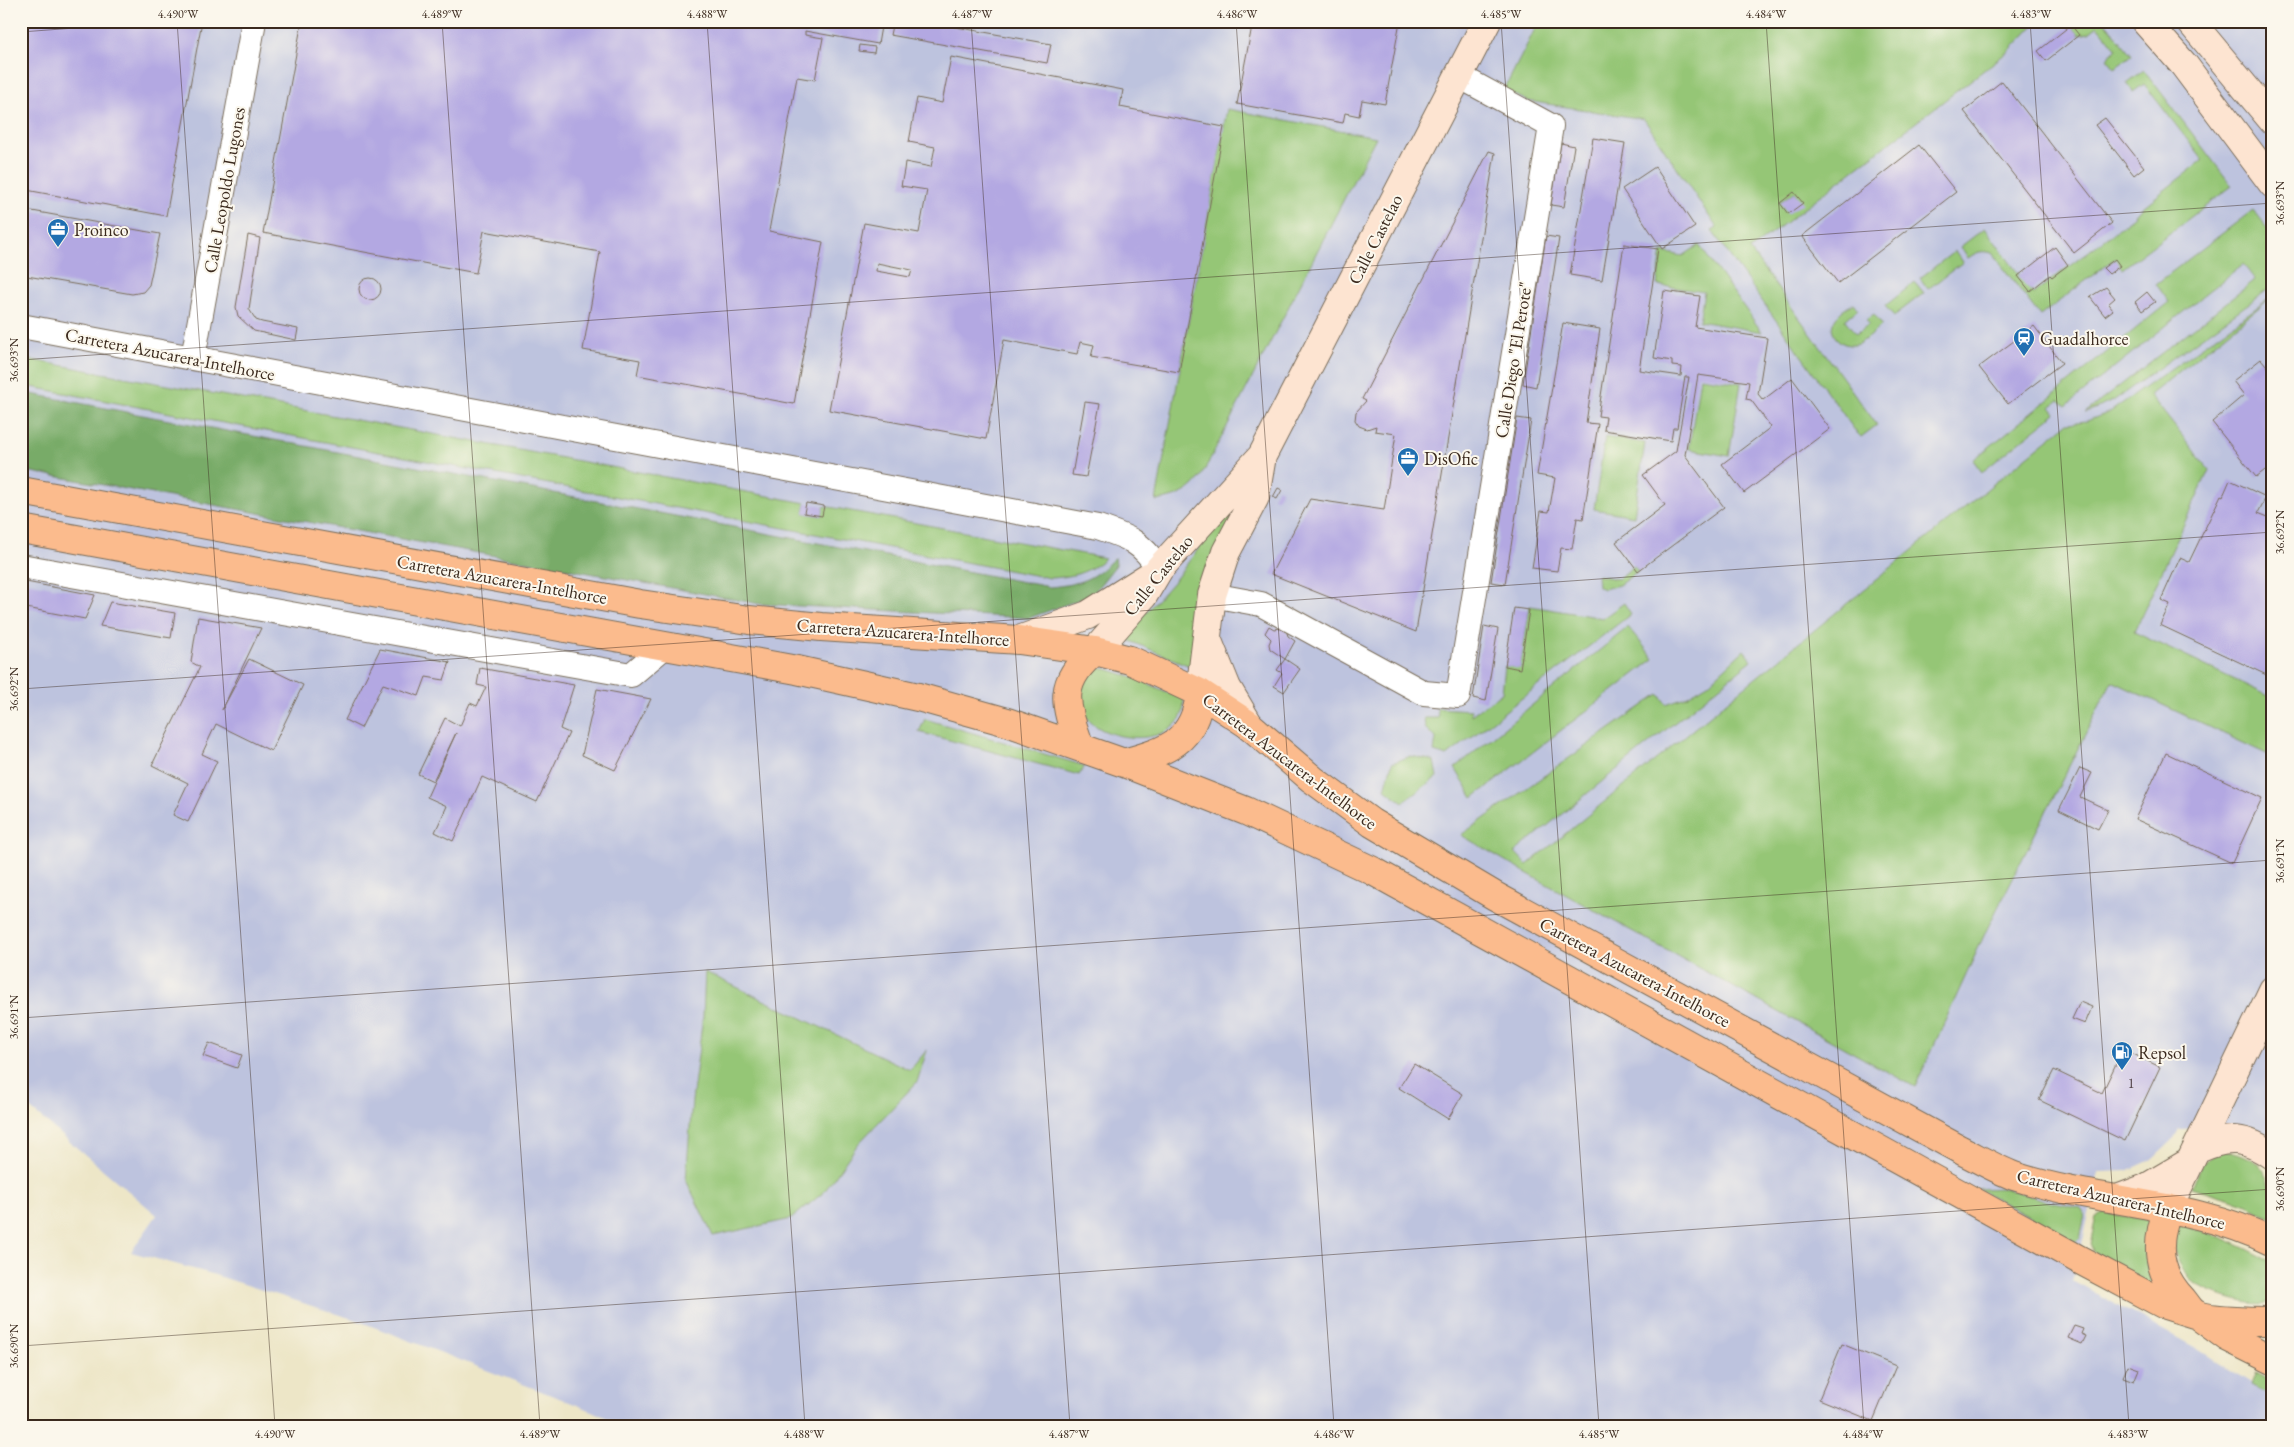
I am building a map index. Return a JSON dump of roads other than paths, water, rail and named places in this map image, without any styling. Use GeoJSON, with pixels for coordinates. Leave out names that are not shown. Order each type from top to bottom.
{"type":"FeatureCollection","features":[{"type":"Feature","properties":{"kind":"main road","name":"Calle Castelao"},"geometry":{"type":"LineString","coordinates":[[1095,651],[1144,596],[1159,569],[1262,456],[1487,21]]}},
{"type":"Feature","properties":{"kind":"main road"},"geometry":{"type":"LineString","coordinates":[[2145,21],[2184,65],[2273,184]]}},
{"type":"Feature","properties":{"kind":"main road"},"geometry":{"type":"LineString","coordinates":[[2190,21],[2273,121]]}},
{"type":"Feature","properties":{"kind":"main road","name":"Calle Castelao"},"geometry":{"type":"LineString","coordinates":[[1200,693],[1212,595],[1226,552],[1255,497],[1262,456]]}},
{"type":"Feature","properties":{"kind":"main road","name":"Carretera Azucarera-Intelhorce"},"geometry":{"type":"LineString","coordinates":[[21,490],[640,604],[749,620],[812,626],[1019,640],[1095,651],[1130,660],[1200,693],[1249,726],[1312,779],[1372,823],[1494,896],[1959,1149],[2014,1176],[2224,1221],[2273,1242]]}},
{"type":"Feature","properties":{"kind":"main road","name":"Carretera Azucarera-Intelhorce"},"geometry":{"type":"LineString","coordinates":[[21,529],[797,670],[918,697],[1007,722],[1124,763],[1246,811],[1373,871],[2078,1259],[2164,1305],[2197,1315],[2227,1337],[2273,1360]]}},
{"type":"Feature","properties":{"kind":"main road"},"geometry":{"type":"LineString","coordinates":[[1019,640],[1088,615],[1159,569]]}},
{"type":"Feature","properties":{"kind":"main road"},"geometry":{"type":"LineString","coordinates":[[1207,637],[1228,688],[1249,726]]}},
{"type":"Feature","properties":{"kind":"main road"},"geometry":{"type":"LineString","coordinates":[[1080,747],[1066,700],[1071,675],[1081,662],[1095,651]]}},
{"type":"Feature","properties":{"kind":"main road"},"geometry":{"type":"LineString","coordinates":[[1124,763],[1152,755],[1177,743],[1191,728],[1199,709],[1200,693]]}},
{"type":"Feature","properties":{"kind":"main road"},"geometry":{"type":"LineString","coordinates":[[2273,990],[2168,1208],[2159,1247],[2162,1266],[2171,1288],[2197,1315],[2244,1320],[2269,1321],[2273,1319]]}},
{"type":"Feature","properties":{"kind":"main road"},"geometry":{"type":"LineString","coordinates":[[2117,1199],[2146,1188],[2215,1142],[2235,1139],[2254,1143],[2273,1156]]}},
{"type":"Feature","properties":{"kind":"street","name":"Calle Leopoldo Lugones"},"geometry":{"type":"LineString","coordinates":[[193,358],[254,21]]}},
{"type":"Feature","properties":{"kind":"street","name":"Calle Diego \"El Perote\""},"geometry":{"type":"LineString","coordinates":[[1212,595],[1261,604],[1424,694],[1458,696],[1551,126],[1459,76]]}},
{"type":"Feature","properties":{"kind":"street","name":"Carretera Azucarera-Intelhorce"},"geometry":{"type":"LineString","coordinates":[[21,326],[1098,527],[1133,540],[1150,555],[1159,569]]}},
{"type":"Feature","properties":{"kind":"street"},"geometry":{"type":"LineString","coordinates":[[21,566],[631,675],[664,647]]}},
{"type":"Feature","properties":{"kind":"place","name":"Proinco"},"geometry":{"type":"Point","coordinates":[58,248]}},
{"type":"Feature","properties":{"kind":"place","name":"Guadalhorce"},"geometry":{"type":"Point","coordinates":[2024,357]}},
{"type":"Feature","properties":{"kind":"place","name":"DisOfic"},"geometry":{"type":"Point","coordinates":[1408,477]}},
{"type":"Feature","properties":{"kind":"place","name":"Repsol"},"geometry":{"type":"Point","coordinates":[2122,1071]}}]}
